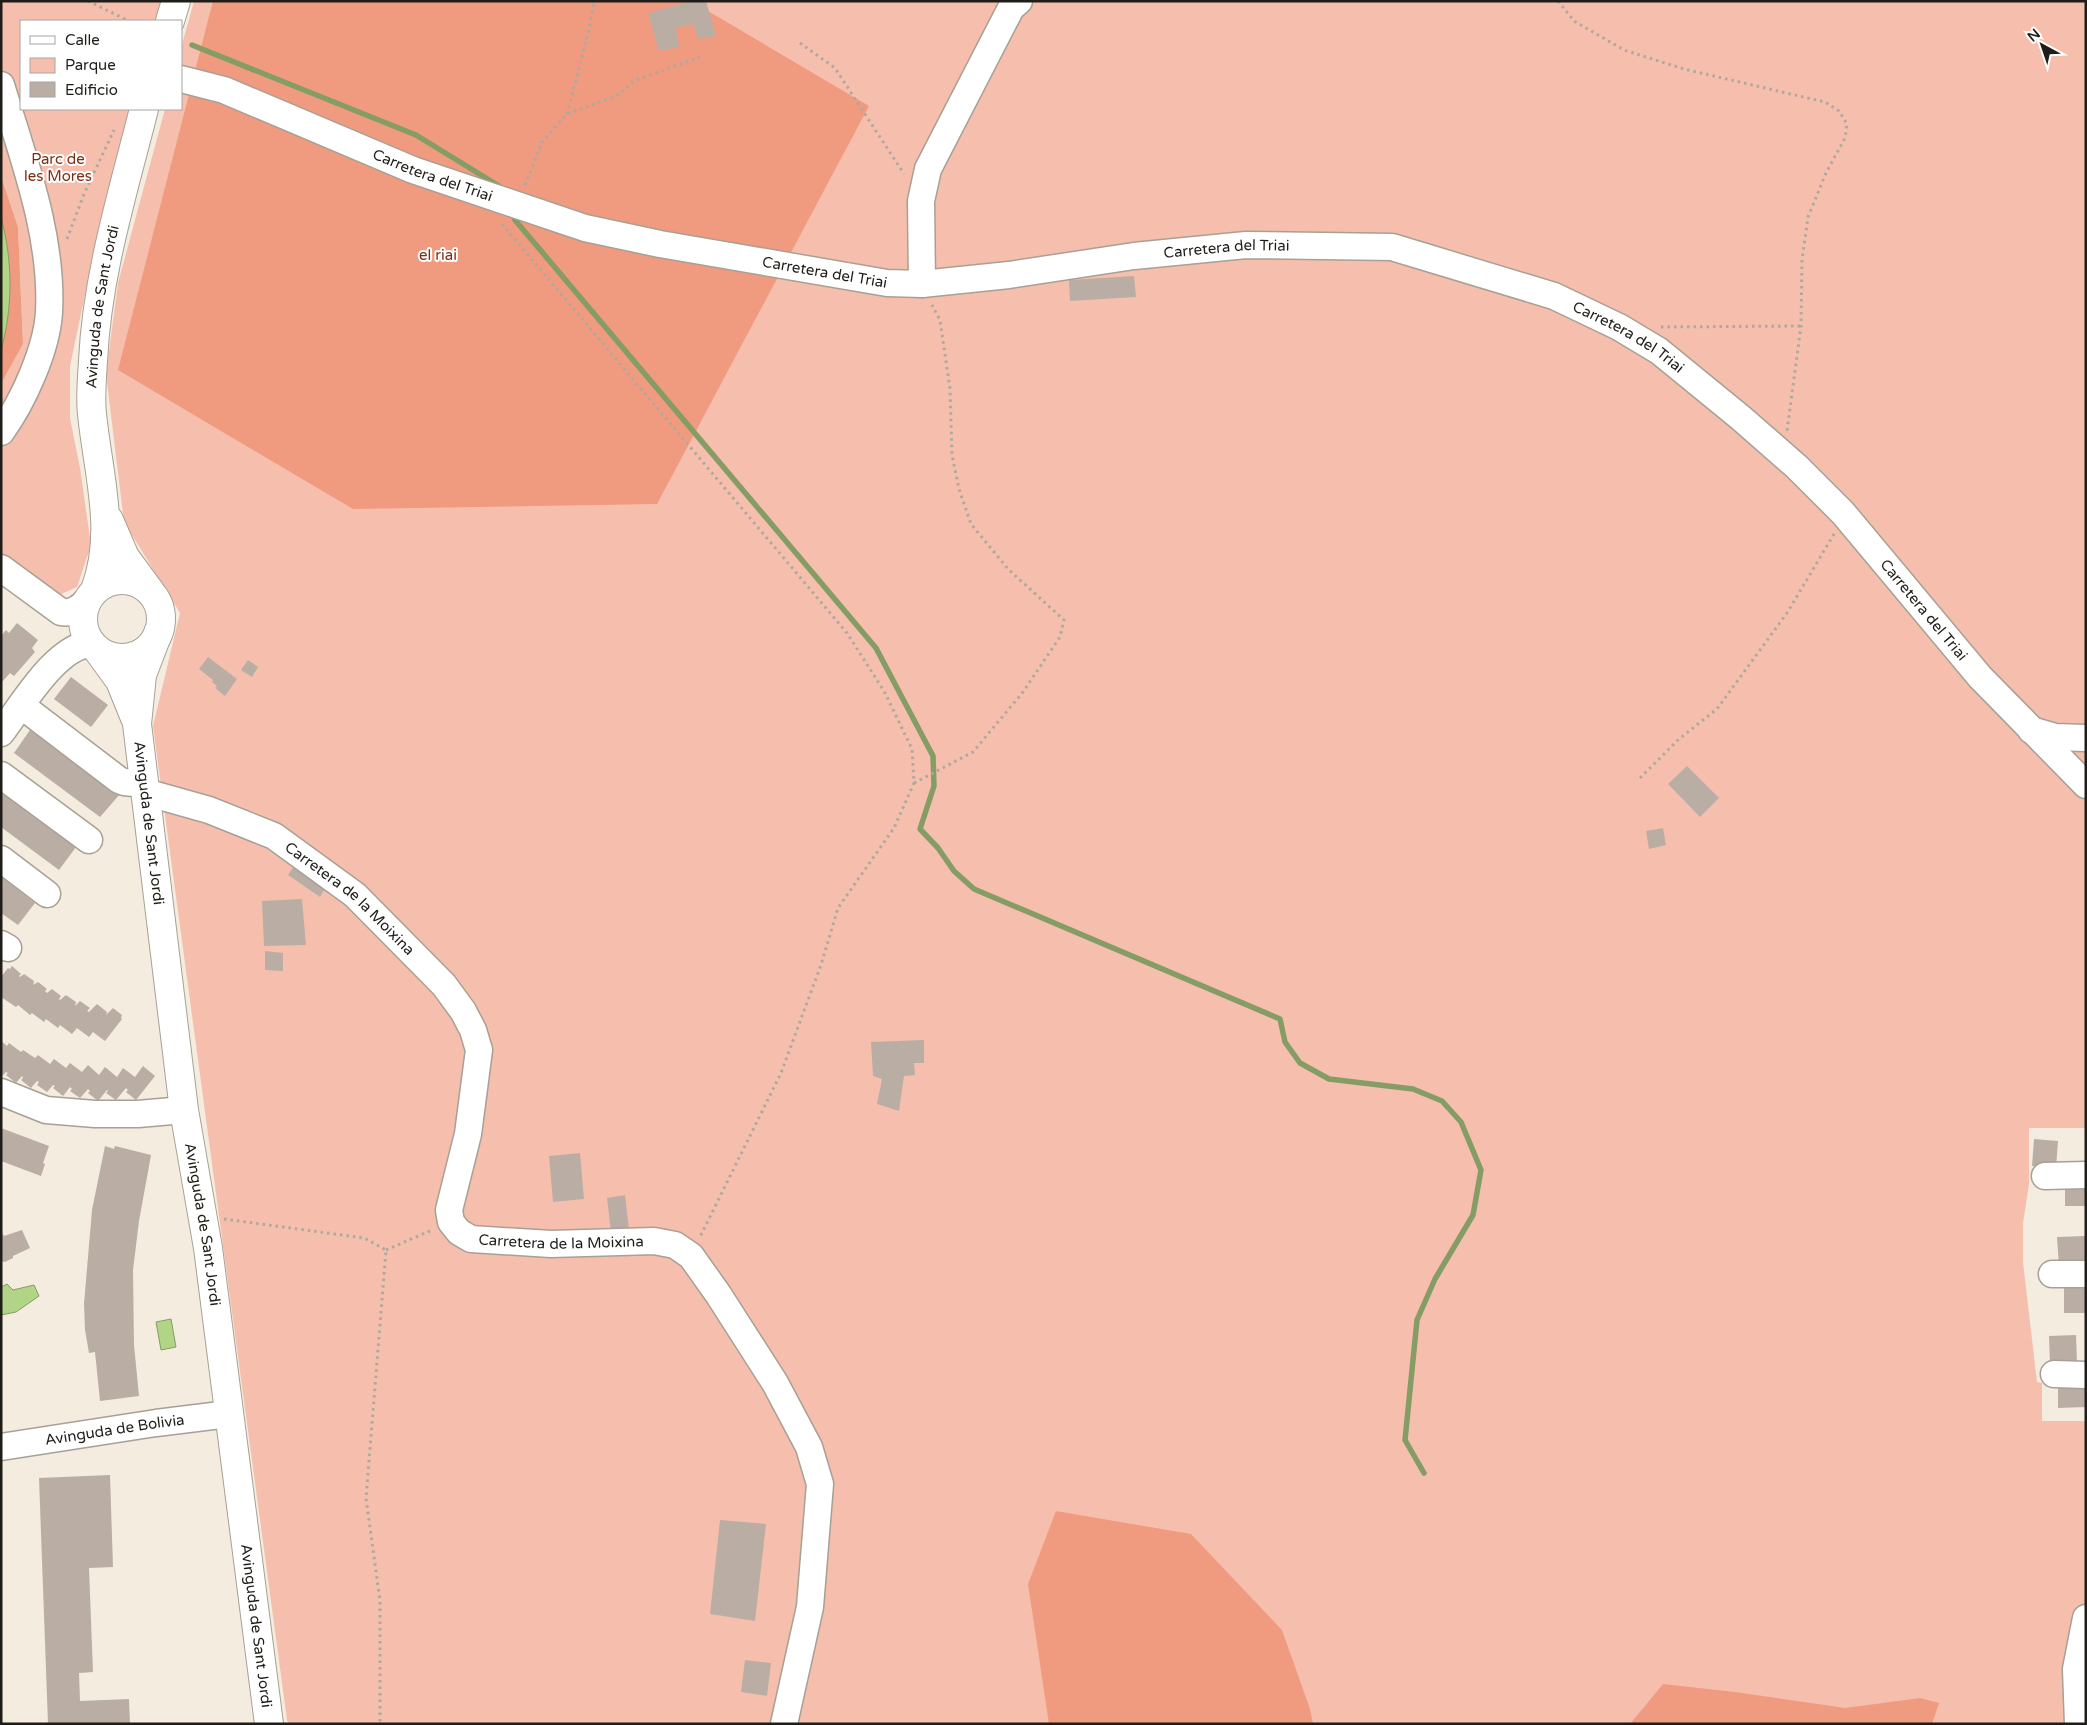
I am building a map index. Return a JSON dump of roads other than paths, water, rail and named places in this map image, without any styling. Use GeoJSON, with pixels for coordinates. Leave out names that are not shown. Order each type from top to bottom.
{"type":"FeatureCollection","features":[{"type":"Feature","properties":{"kind":"main road"},"geometry":{"type":"LineString","coordinates":[[170,20],[176,1]]}},
{"type":"Feature","properties":{"kind":"main road","name":"Avinguda de Sant Jordi"},"geometry":{"type":"LineString","coordinates":[[91,595],[103,564],[106,547],[105,507],[91,412],[96,316],[106,258],[144,110]]}},
{"type":"Feature","properties":{"kind":"main road","name":"Avinguda de Sant Jordi"},"geometry":{"type":"LineString","coordinates":[[105,507],[125,557],[151,592]]}},
{"type":"Feature","properties":{"kind":"main road"},"geometry":{"type":"LineString","coordinates":[[127,580],[140,584],[151,592],[156,598],[161,613],[158,633],[151,646],[128,658],[114,658],[104,654],[94,646],[85,633],[82,620],[91,595],[110,581],[127,580]]}},
{"type":"Feature","properties":{"kind":"main road","name":"Avinguda de Sant Jordi"},"geometry":{"type":"LineString","coordinates":[[158,633],[142,675],[137,724],[184,1110],[202,1216],[269,1724]]}},
{"type":"Feature","properties":{"kind":"main road","name":"Avinguda de Sant Jordi"},"geometry":{"type":"LineString","coordinates":[[94,646],[120,681],[137,724]]}},
{"type":"Feature","properties":{"kind":"street"},"geometry":{"type":"LineString","coordinates":[[922,284],[921,201],[928,169],[1011,8],[1019,1]]}},
{"type":"Feature","properties":{"kind":"street","name":"Carretera del Triai"},"geometry":{"type":"LineString","coordinates":[[189,81],[224,90],[413,170],[508,214],[660,244],[887,283],[922,284],[1009,275],[1134,256],[1246,245],[1392,247],[1554,296],[1619,327],[1659,351],[1797,467],[1843,513],[1980,677],[2086,785]]}},
{"type":"Feature","properties":{"kind":"street"},"geometry":{"type":"LineString","coordinates":[[1,85],[34,198],[45,244],[50,287],[49,315],[34,370],[22,400],[1,432]]}},
{"type":"Feature","properties":{"kind":"street"},"geometry":{"type":"LineString","coordinates":[[1,568],[61,612],[69,612],[79,608],[91,595]]}},
{"type":"Feature","properties":{"kind":"street"},"geometry":{"type":"LineString","coordinates":[[1,732],[52,665],[78,647],[94,646]]}},
{"type":"Feature","properties":{"kind":"street","name":"Carretera de la Moixina"},"geometry":{"type":"LineString","coordinates":[[22,706],[119,780],[209,810],[274,836],[355,895],[444,985],[464,1011],[473,1030],[479,1050],[468,1134],[450,1210],[451,1222],[459,1232],[470,1239],[551,1244],[654,1241],[675,1245],[691,1256],[718,1294],[775,1383],[809,1447],[820,1484],[810,1607],[784,1724]]}},
{"type":"Feature","properties":{"kind":"street"},"geometry":{"type":"LineString","coordinates":[[2030,730],[2056,737],[2086,738]]}},
{"type":"Feature","properties":{"kind":"street"},"geometry":{"type":"LineString","coordinates":[[1,775],[89,840]]}},
{"type":"Feature","properties":{"kind":"street"},"geometry":{"type":"LineString","coordinates":[[1,859],[47,894]]}},
{"type":"Feature","properties":{"kind":"street"},"geometry":{"type":"LineString","coordinates":[[1,1092],[46,1110],[138,1114],[184,1110]]}},
{"type":"Feature","properties":{"kind":"street"},"geometry":{"type":"LineString","coordinates":[[2045,1176],[2086,1175]]}},
{"type":"Feature","properties":{"kind":"street"},"geometry":{"type":"LineString","coordinates":[[2052,1274],[2086,1274]]}},
{"type":"Feature","properties":{"kind":"street"},"geometry":{"type":"LineString","coordinates":[[2054,1374],[2086,1374]]}},
{"type":"Feature","properties":{"kind":"street","name":"Avinguda de Bolivia"},"geometry":{"type":"LineString","coordinates":[[1,1447],[156,1423],[229,1414]]}},
{"type":"Feature","properties":{"kind":"street"},"geometry":{"type":"LineString","coordinates":[[2078,1724],[2076,1669],[2086,1618]]}},
{"type":"Feature","properties":{"kind":"waterway"},"geometry":{"type":"LineString","coordinates":[[192,45],[416,135],[499,186]]}},
{"type":"Feature","properties":{"kind":"waterway"},"geometry":{"type":"LineString","coordinates":[[512,211],[515,220],[876,648],[933,756],[934,786],[920,829],[938,848],[954,871],[974,889],[1280,1019],[1285,1042],[1300,1063],[1329,1079],[1413,1089],[1442,1101],[1461,1122],[1481,1170],[1473,1215],[1435,1279],[1417,1320],[1405,1440],[1424,1473]]}},
{"type":"Feature","properties":{"kind":"park label","name":"Parc de les Mores"},"geometry":{"type":"Point","coordinates":[58,168]}},
{"type":"Feature","properties":{"kind":"park label","name":"el riai"},"geometry":{"type":"Point","coordinates":[438,255]}}]}
